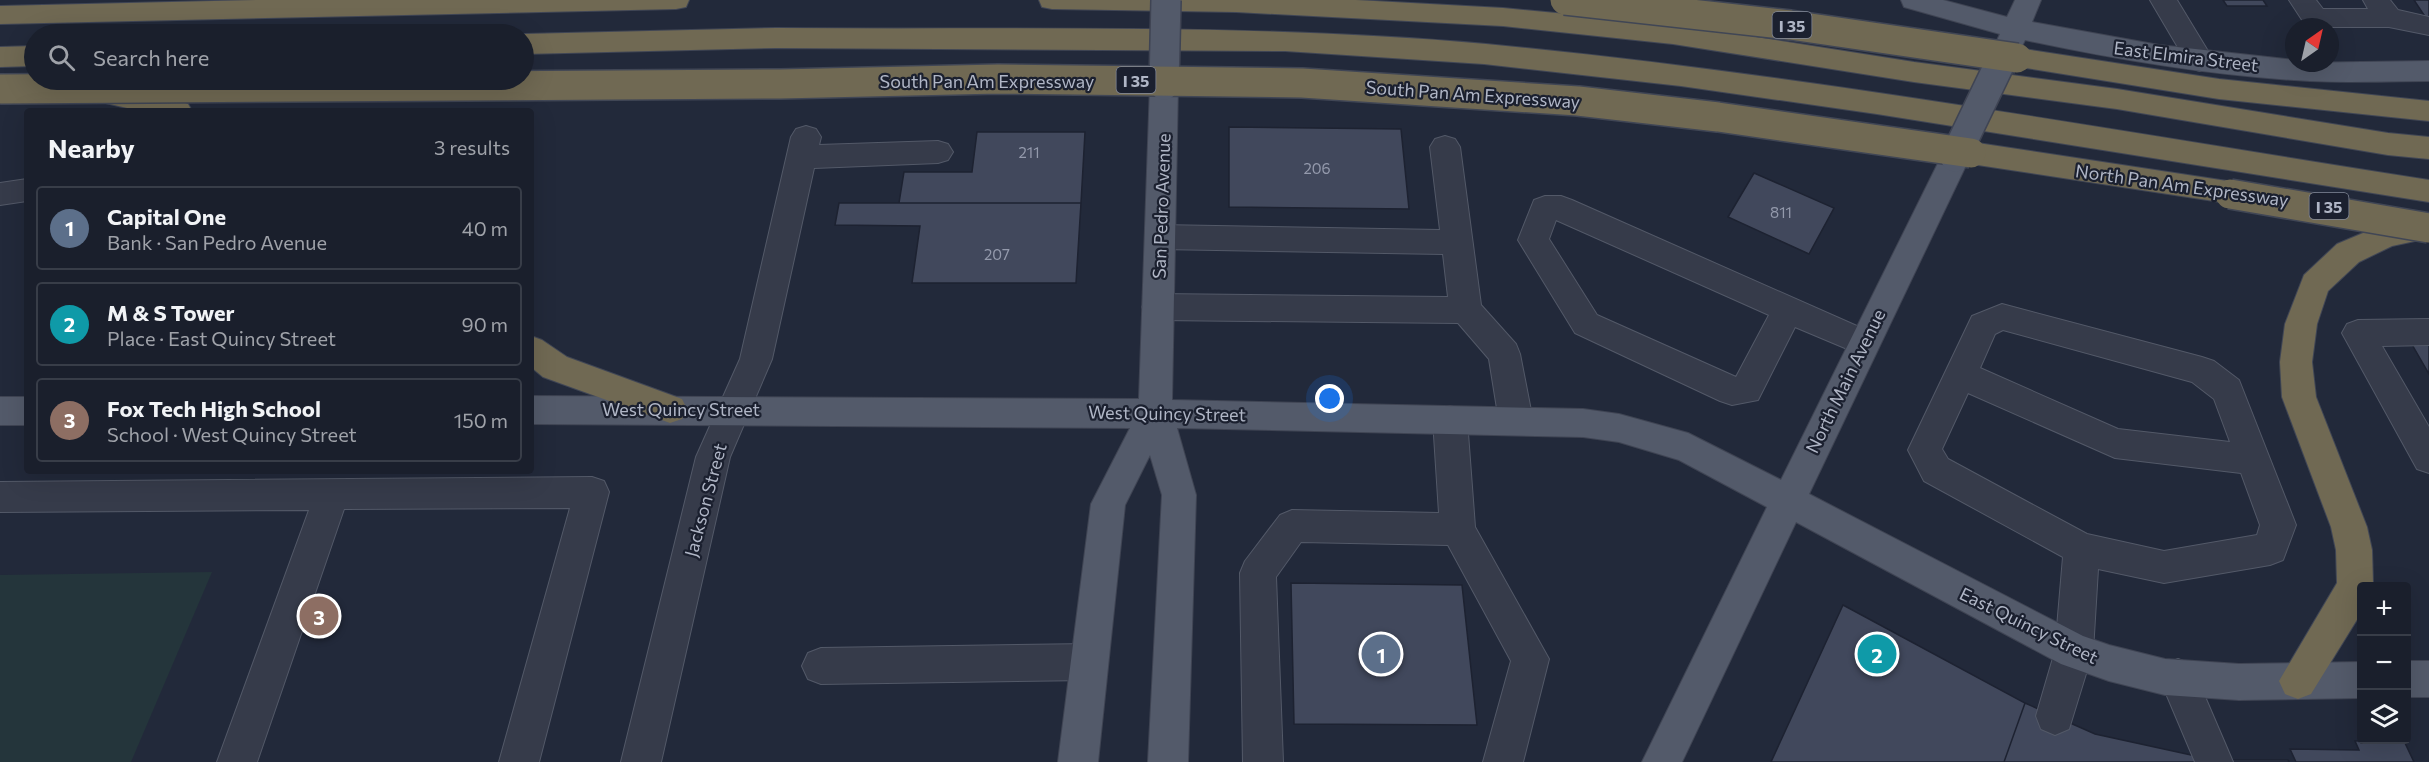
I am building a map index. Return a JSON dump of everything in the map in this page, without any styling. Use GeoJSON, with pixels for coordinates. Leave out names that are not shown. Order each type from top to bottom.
{"type":"FeatureCollection","features":[{"type":"Feature","properties":{"kind":"highway"},"geometry":{"type":"LineString","coordinates":[[0,15],[676,0]]}},
{"type":"Feature","properties":{"kind":"highway","name":"I 35"},"geometry":{"type":"LineString","coordinates":[[1052,0],[1236,3],[1503,17],[2429,111]]}},
{"type":"Feature","properties":{"kind":"highway","name":"I 35"},"geometry":{"type":"LineString","coordinates":[[1565,0],[1790,25],[2008,67],[2117,99],[2388,144],[2429,148]]}},
{"type":"Feature","properties":{"kind":"highway","name":"South Pan Am Expressway"},"geometry":{"type":"LineString","coordinates":[[534,44],[776,38],[1285,41],[1484,54],[1669,75],[1989,122]]}},
{"type":"Feature","properties":{"kind":"highway"},"geometry":{"type":"LineString","coordinates":[[0,57],[24,56]]}},
{"type":"Feature","properties":{"kind":"highway"},"geometry":{"type":"LineString","coordinates":[[0,75],[24,78]]}},
{"type":"Feature","properties":{"kind":"highway","name":"South Pan Am Expressway"},"geometry":{"type":"LineString","coordinates":[[534,86],[998,79],[1302,82],[1578,101],[1741,120],[1963,155]]}},
{"type":"Feature","properties":{"kind":"highway","name":"South Pan Am Expressway"},"geometry":{"type":"LineString","coordinates":[[0,89],[24,89]]}},
{"type":"Feature","properties":{"kind":"highway"},"geometry":{"type":"LineString","coordinates":[[89,90],[170,108]]}},
{"type":"Feature","properties":{"kind":"highway"},"geometry":{"type":"LineString","coordinates":[[0,108],[267,90]]}},
{"type":"Feature","properties":{"kind":"highway","name":"North Pan Am Expressway"},"geometry":{"type":"LineString","coordinates":[[1989,122],[2429,191]]}},
{"type":"Feature","properties":{"kind":"highway","name":"North Pan Am Expressway"},"geometry":{"type":"LineString","coordinates":[[1963,155],[2230,194],[2429,217]]}},
{"type":"Feature","properties":{"kind":"highway"},"geometry":{"type":"LineString","coordinates":[[2230,194],[2429,227]]}},
{"type":"Feature","properties":{"kind":"highway"},"geometry":{"type":"LineString","coordinates":[[2298,681],[2344,606],[2355,583],[2354,550],[2349,527],[2299,397],[2296,362],[2301,324],[2315,284],[2348,253],[2386,236],[2429,227]]}},
{"type":"Feature","properties":{"kind":"highway"},"geometry":{"type":"LineString","coordinates":[[534,351],[555,367],[670,409]]}},
{"type":"Feature","properties":{"kind":"main road","name":"San Pedro Avenue"},"geometry":{"type":"LineString","coordinates":[[1166,0],[1155,412],[1179,495],[1168,762]]}},
{"type":"Feature","properties":{"kind":"main road","name":"East Elmira Street"},"geometry":{"type":"LineString","coordinates":[[1914,0],[1958,16],[2016,29],[2200,61],[2285,66]]}},
{"type":"Feature","properties":{"kind":"main road","name":"North Main Avenue"},"geometry":{"type":"LineString","coordinates":[[1662,762],[1864,343],[2008,67],[2016,29],[2028,0]]}},
{"type":"Feature","properties":{"kind":"main road","name":"East Elmira Street"},"geometry":{"type":"LineString","coordinates":[[2339,68],[2429,71]]}},
{"type":"Feature","properties":{"kind":"main road","name":"West Quincy Street"},"geometry":{"type":"LineString","coordinates":[[534,410],[1155,412],[1583,423],[1619,428],[1688,448],[1788,500]]}},
{"type":"Feature","properties":{"kind":"main road"},"geometry":{"type":"LineString","coordinates":[[0,411],[24,411]]}},
{"type":"Feature","properties":{"kind":"main road","name":"San Pedro Avenue"},"geometry":{"type":"LineString","coordinates":[[1078,762],[1108,504],[1155,412]]}},
{"type":"Feature","properties":{"kind":"main road","name":"East Quincy Street"},"geometry":{"type":"LineString","coordinates":[[1788,500],[2074,651],[2109,663],[2165,677],[2239,682],[2357,680]]}},
{"type":"Feature","properties":{"kind":"main road"},"geometry":{"type":"LineString","coordinates":[[2411,679],[2429,679]]}},
{"type":"Feature","properties":{"kind":"street"},"geometry":{"type":"LineString","coordinates":[[2163,0],[2200,61]]}},
{"type":"Feature","properties":{"kind":"street"},"geometry":{"type":"LineString","coordinates":[[2309,15],[2383,9],[2429,27]]}},
{"type":"Feature","properties":{"kind":"street","name":"Jackson Street"},"geometry":{"type":"LineString","coordinates":[[641,762],[713,457],[756,359],[804,147],[938,152]]}},
{"type":"Feature","properties":{"kind":"street"},"geometry":{"type":"LineString","coordinates":[[1445,147],[1455,242],[1466,310],[1504,354],[1516,421]]}},
{"type":"Feature","properties":{"kind":"street"},"geometry":{"type":"LineString","coordinates":[[0,194],[24,190]]}},
{"type":"Feature","properties":{"kind":"street"},"geometry":{"type":"LineString","coordinates":[[1788,309],[1746,390],[1732,391],[1586,324],[1533,240],[1545,208],[1561,208],[1788,309],[1864,343]]}},
{"type":"Feature","properties":{"kind":"street"},"geometry":{"type":"LineString","coordinates":[[1160,237],[1455,242]]}},
{"type":"Feature","properties":{"kind":"street"},"geometry":{"type":"LineString","coordinates":[[1158,307],[1466,310]]}},
{"type":"Feature","properties":{"kind":"street"},"geometry":{"type":"LineString","coordinates":[[2002,317],[2202,371],[2227,390],[2278,525],[2270,549],[2164,567],[2081,549],[1936,470],[1925,450],[1960,374],[1983,325],[2002,317]]}},
{"type":"Feature","properties":{"kind":"street"},"geometry":{"type":"LineString","coordinates":[[2429,332],[2358,333],[2429,458]]}},
{"type":"Feature","properties":{"kind":"street"},"geometry":{"type":"LineString","coordinates":[[1960,374],[2115,443],[2253,460]]}},
{"type":"Feature","properties":{"kind":"street"},"geometry":{"type":"LineString","coordinates":[[1450,420],[1458,529],[1530,659],[1503,762]]}},
{"type":"Feature","properties":{"kind":"street"},"geometry":{"type":"LineString","coordinates":[[0,497],[592,492],[519,762]]}},
{"type":"Feature","properties":{"kind":"street"},"geometry":{"type":"LineString","coordinates":[[237,762],[332,494]]}},
{"type":"Feature","properties":{"kind":"street"},"geometry":{"type":"LineString","coordinates":[[1263,762],[1258,573],[1292,525],[1458,529]]}},
{"type":"Feature","properties":{"kind":"street"},"geometry":{"type":"LineString","coordinates":[[2055,716],[2074,651],[2081,549]]}},
{"type":"Feature","properties":{"kind":"street"},"geometry":{"type":"LineString","coordinates":[[821,666],[1089,662]]}},
{"type":"Feature","properties":{"kind":"street"},"geometry":{"type":"LineString","coordinates":[[2178,677],[2214,760]]}},
{"type":"Feature","properties":{"kind":"shaded area"},"geometry":{"type":"Polygon","coordinates":[[[212,572],[131,762],[0,762],[0,575],[212,572]]]}},
{"type":"Feature","properties":{"kind":"building"},"geometry":{"type":"Polygon","coordinates":[[[2223,0],[2263,0],[2267,6],[2227,6],[2223,0]]]}},
{"type":"Feature","properties":{"kind":"building"},"geometry":{"type":"Polygon","coordinates":[[[2414,0],[2429,0],[2429,21],[2428,21],[2414,0]]]}},
{"type":"Feature","properties":{"kind":"building"},"geometry":{"type":"Polygon","coordinates":[[[1229,127],[1401,129],[1409,209],[1229,207],[1229,127]]]}},
{"type":"Feature","properties":{"kind":"building"},"geometry":{"type":"Polygon","coordinates":[[[977,132],[1085,132],[1081,203],[899,203],[904,172],[972,172],[977,132]]]}},
{"type":"Feature","properties":{"kind":"building"},"geometry":{"type":"Polygon","coordinates":[[[1754,173],[1834,208],[1809,254],[1728,217],[1754,173]]]}},
{"type":"Feature","properties":{"kind":"building"},"geometry":{"type":"Polygon","coordinates":[[[839,203],[1081,203],[1076,283],[912,283],[920,226],[835,225],[839,203]]]}},
{"type":"Feature","properties":{"kind":"building"},"geometry":{"type":"Polygon","coordinates":[[[2410,341],[2429,341],[2429,374],[2410,341]]]}},
{"type":"Feature","properties":{"kind":"building"},"geometry":{"type":"Polygon","coordinates":[[[1291,583],[1462,585],[1477,725],[1294,724],[1291,583]]]}},
{"type":"Feature","properties":{"kind":"building"},"geometry":{"type":"Polygon","coordinates":[[[1843,605],[2025,703],[2004,762],[1771,762],[1843,605]]]}},
{"type":"Feature","properties":{"kind":"building"},"geometry":{"type":"Polygon","coordinates":[[[2025,703],[2095,734],[2214,760],[2288,760],[2289,762],[2004,762],[2025,703]]]}},
{"type":"Feature","properties":{"kind":"building"},"geometry":{"type":"Polygon","coordinates":[[[2355,741],[2357,744],[2405,744],[2414,762],[2296,762],[2290,749],[2359,750],[2355,741]]]}},
{"type":"Feature","properties":{"kind":"place","name":"Fox Tech High School"},"geometry":{"type":"Point","coordinates":[319,616]}},
{"type":"Feature","properties":{"kind":"place","name":"Capital One"},"geometry":{"type":"Point","coordinates":[1381,654]}},
{"type":"Feature","properties":{"kind":"place","name":"M & S Tower"},"geometry":{"type":"Point","coordinates":[1877,654]}}]}
